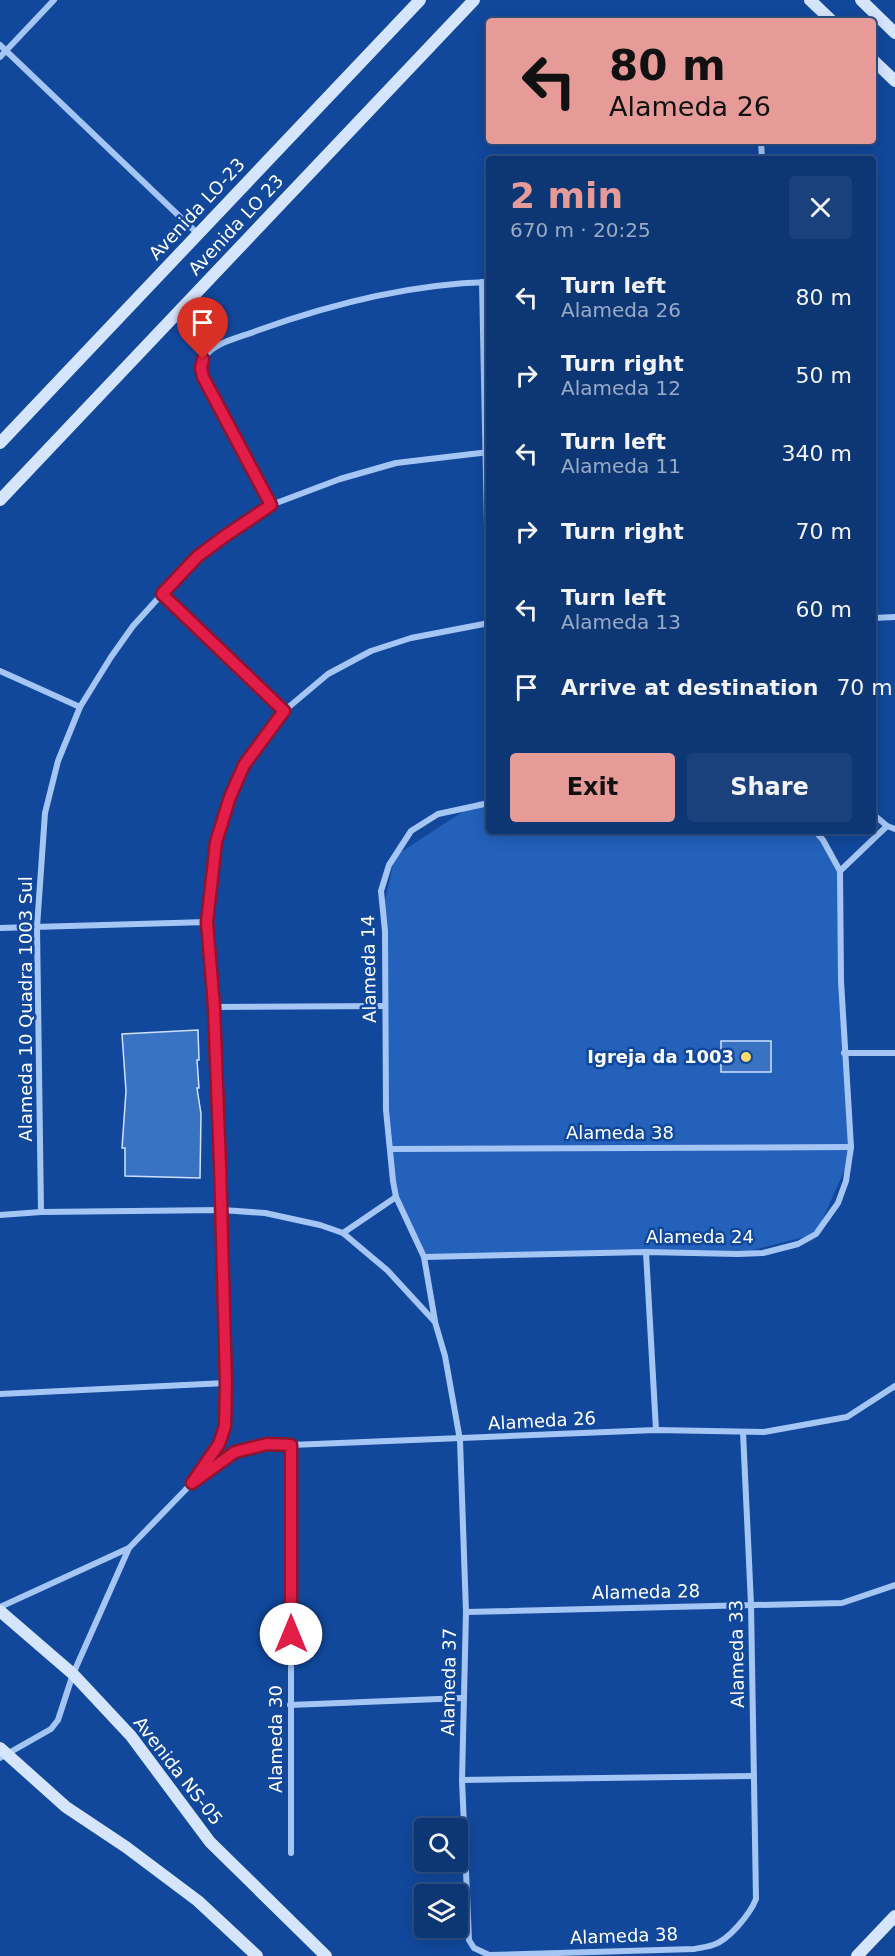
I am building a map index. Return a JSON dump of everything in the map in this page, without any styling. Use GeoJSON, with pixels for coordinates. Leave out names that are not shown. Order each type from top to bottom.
{"type":"FeatureCollection","features":[{"type":"Feature","properties":{"kind":"street"},"geometry":{"type":"LineString","coordinates":[[0,57],[54,0]]}},
{"type":"Feature","properties":{"kind":"street","name":"Avenida LO-23"},"geometry":{"type":"LineString","coordinates":[[0,443],[420,0]]}},
{"type":"Feature","properties":{"kind":"street","name":"Avenida LO 23"},"geometry":{"type":"LineString","coordinates":[[0,500],[474,0]]}},
{"type":"Feature","properties":{"kind":"street"},"geometry":{"type":"LineString","coordinates":[[810,0],[829,18]]}},
{"type":"Feature","properties":{"kind":"street"},"geometry":{"type":"LineString","coordinates":[[861,0],[895,33]]}},
{"type":"Feature","properties":{"kind":"street"},"geometry":{"type":"LineString","coordinates":[[0,45],[198,234]]}},
{"type":"Feature","properties":{"kind":"street"},"geometry":{"type":"LineString","coordinates":[[876,63],[895,81]]}},
{"type":"Feature","properties":{"kind":"street"},"geometry":{"type":"LineString","coordinates":[[271,505],[203,377],[201,368],[203,359],[214,348],[228,342],[272,325],[344,304],[402,291],[486,282]]}},
{"type":"Feature","properties":{"kind":"street","name":"Alameda 10 Quadra 1003 Sul"},"geometry":{"type":"LineString","coordinates":[[41,1212],[37,927],[45,813],[58,761],[80,708],[133,626],[162,594],[198,556],[271,505],[340,479],[396,463],[486,452]]}},
{"type":"Feature","properties":{"kind":"street"},"geometry":{"type":"LineString","coordinates":[[162,594],[284,711]]}},
{"type":"Feature","properties":{"kind":"street"},"geometry":{"type":"LineString","coordinates":[[876,618],[895,617]]}},
{"type":"Feature","properties":{"kind":"street"},"geometry":{"type":"LineString","coordinates":[[257,1956],[198,1901],[126,1847],[66,1807],[3,1754],[51,1729],[61,1714],[73,1674],[129,1548],[192,1483],[223,1436],[226,1383],[222,1210],[214,1007],[207,922],[216,842],[230,797],[244,765],[284,711],[328,674],[370,651],[411,638],[486,624]]}},
{"type":"Feature","properties":{"kind":"street"},"geometry":{"type":"LineString","coordinates":[[0,671],[80,708]]}},
{"type":"Feature","properties":{"kind":"street","name":"Alameda 14"},"geometry":{"type":"LineString","coordinates":[[424,1257],[396,1197],[393,1181],[386,1110],[385,931],[381,891],[389,865],[411,831],[438,814],[486,804]]}},
{"type":"Feature","properties":{"kind":"street"},"geometry":{"type":"LineString","coordinates":[[876,817],[887,826],[895,829]]}},
{"type":"Feature","properties":{"kind":"street"},"geometry":{"type":"LineString","coordinates":[[818,834],[840,871],[887,826]]}},
{"type":"Feature","properties":{"kind":"street","name":"Alameda 24"},"geometry":{"type":"LineString","coordinates":[[424,1257],[646,1252],[763,1253],[798,1244],[816,1234],[838,1203],[846,1181],[851,1148],[844,1053],[839,912],[840,871]]}},
{"type":"Feature","properties":{"kind":"street"},"geometry":{"type":"LineString","coordinates":[[0,928],[207,922]]}},
{"type":"Feature","properties":{"kind":"street"},"geometry":{"type":"LineString","coordinates":[[214,1007],[386,1006]]}},
{"type":"Feature","properties":{"kind":"street"},"geometry":{"type":"LineString","coordinates":[[844,1053],[895,1053]]}},
{"type":"Feature","properties":{"kind":"street","name":"Alameda 38"},"geometry":{"type":"LineString","coordinates":[[390,1149],[851,1148]]}},
{"type":"Feature","properties":{"kind":"street"},"geometry":{"type":"LineString","coordinates":[[343,1233],[396,1197]]}},
{"type":"Feature","properties":{"kind":"street"},"geometry":{"type":"LineString","coordinates":[[0,1215],[41,1212],[222,1210],[265,1213],[320,1225],[343,1233],[387,1270],[435,1322]]}},
{"type":"Feature","properties":{"kind":"street"},"geometry":{"type":"LineString","coordinates":[[646,1252],[656,1430]]}},
{"type":"Feature","properties":{"kind":"street"},"geometry":{"type":"LineString","coordinates":[[424,1257],[435,1322]]}},
{"type":"Feature","properties":{"kind":"street","name":"Alameda 37"},"geometry":{"type":"LineString","coordinates":[[435,1322],[445,1356],[460,1440],[466,1612],[462,1780],[466,1884]]}},
{"type":"Feature","properties":{"kind":"street"},"geometry":{"type":"LineString","coordinates":[[0,1394],[226,1383]]}},
{"type":"Feature","properties":{"kind":"street","name":"Alameda 26"},"geometry":{"type":"LineString","coordinates":[[192,1483],[235,1452],[267,1444],[460,1440],[656,1430],[764,1432],[846,1417],[895,1386]]}},
{"type":"Feature","properties":{"kind":"street","name":"Alameda 33"},"geometry":{"type":"LineString","coordinates":[[743,1432],[751,1604],[755,1876]]}},
{"type":"Feature","properties":{"kind":"street","name":"Alameda 30"},"geometry":{"type":"LineString","coordinates":[[291,1445],[291,1853]]}},
{"type":"Feature","properties":{"kind":"street"},"geometry":{"type":"LineString","coordinates":[[0,1609],[129,1548]]}},
{"type":"Feature","properties":{"kind":"street","name":"Alameda 28"},"geometry":{"type":"LineString","coordinates":[[466,1612],[842,1603],[895,1585]]}},
{"type":"Feature","properties":{"kind":"street","name":"Avenida NS-05"},"geometry":{"type":"LineString","coordinates":[[0,1609],[73,1674],[131,1736],[210,1842],[326,1956]]}},
{"type":"Feature","properties":{"kind":"street"},"geometry":{"type":"LineString","coordinates":[[290,1705],[463,1698]]}},
{"type":"Feature","properties":{"kind":"street"},"geometry":{"type":"LineString","coordinates":[[462,1780],[753,1776]]}},
{"type":"Feature","properties":{"kind":"street","name":"Alameda 38"},"geometry":{"type":"LineString","coordinates":[[468,1924],[469,1940],[474,1948],[489,1955],[694,1949],[715,1945],[751,1911],[756,1899],[755,1876]]}},
{"type":"Feature","properties":{"kind":"street"},"geometry":{"type":"LineString","coordinates":[[857,1956],[895,1916]]}},
{"type":"Feature","properties":{"kind":"shaded area"},"geometry":{"type":"Polygon","coordinates":[[[479,801],[486,801],[486,834],[816,834],[840,871],[849,1160],[816,1234],[738,1254],[646,1252],[424,1257],[396,1197],[386,1110],[383,910],[395,856],[479,801]]]}},
{"type":"Feature","properties":{"kind":"building"},"geometry":{"type":"Polygon","coordinates":[[[198,1030],[199,1088],[197,1088],[201,1114],[200,1178],[125,1176],[125,1148],[122,1148],[126,1091],[122,1034],[198,1030]]]}},
{"type":"Feature","properties":{"kind":"building","name":"Igreja da 1003"},"geometry":{"type":"Polygon","coordinates":[[[721,1041],[771,1041],[771,1072],[721,1072],[721,1041]]]}},
{"type":"Feature","properties":{"kind":"place","name":"Igreja da 1003"},"geometry":{"type":"Point","coordinates":[746,1057]}},
{"type":"Feature","properties":{"kind":"route"},"geometry":{"type":"LineString","coordinates":[[203,359],[201,368],[203,377],[271,505],[198,556],[162,594],[284,711],[244,765],[230,797],[216,842],[207,922],[214,1007],[220,1165],[226,1383],[225,1426],[219,1444],[192,1483],[235,1452],[267,1444],[291,1445],[291,1634]]}}]}
